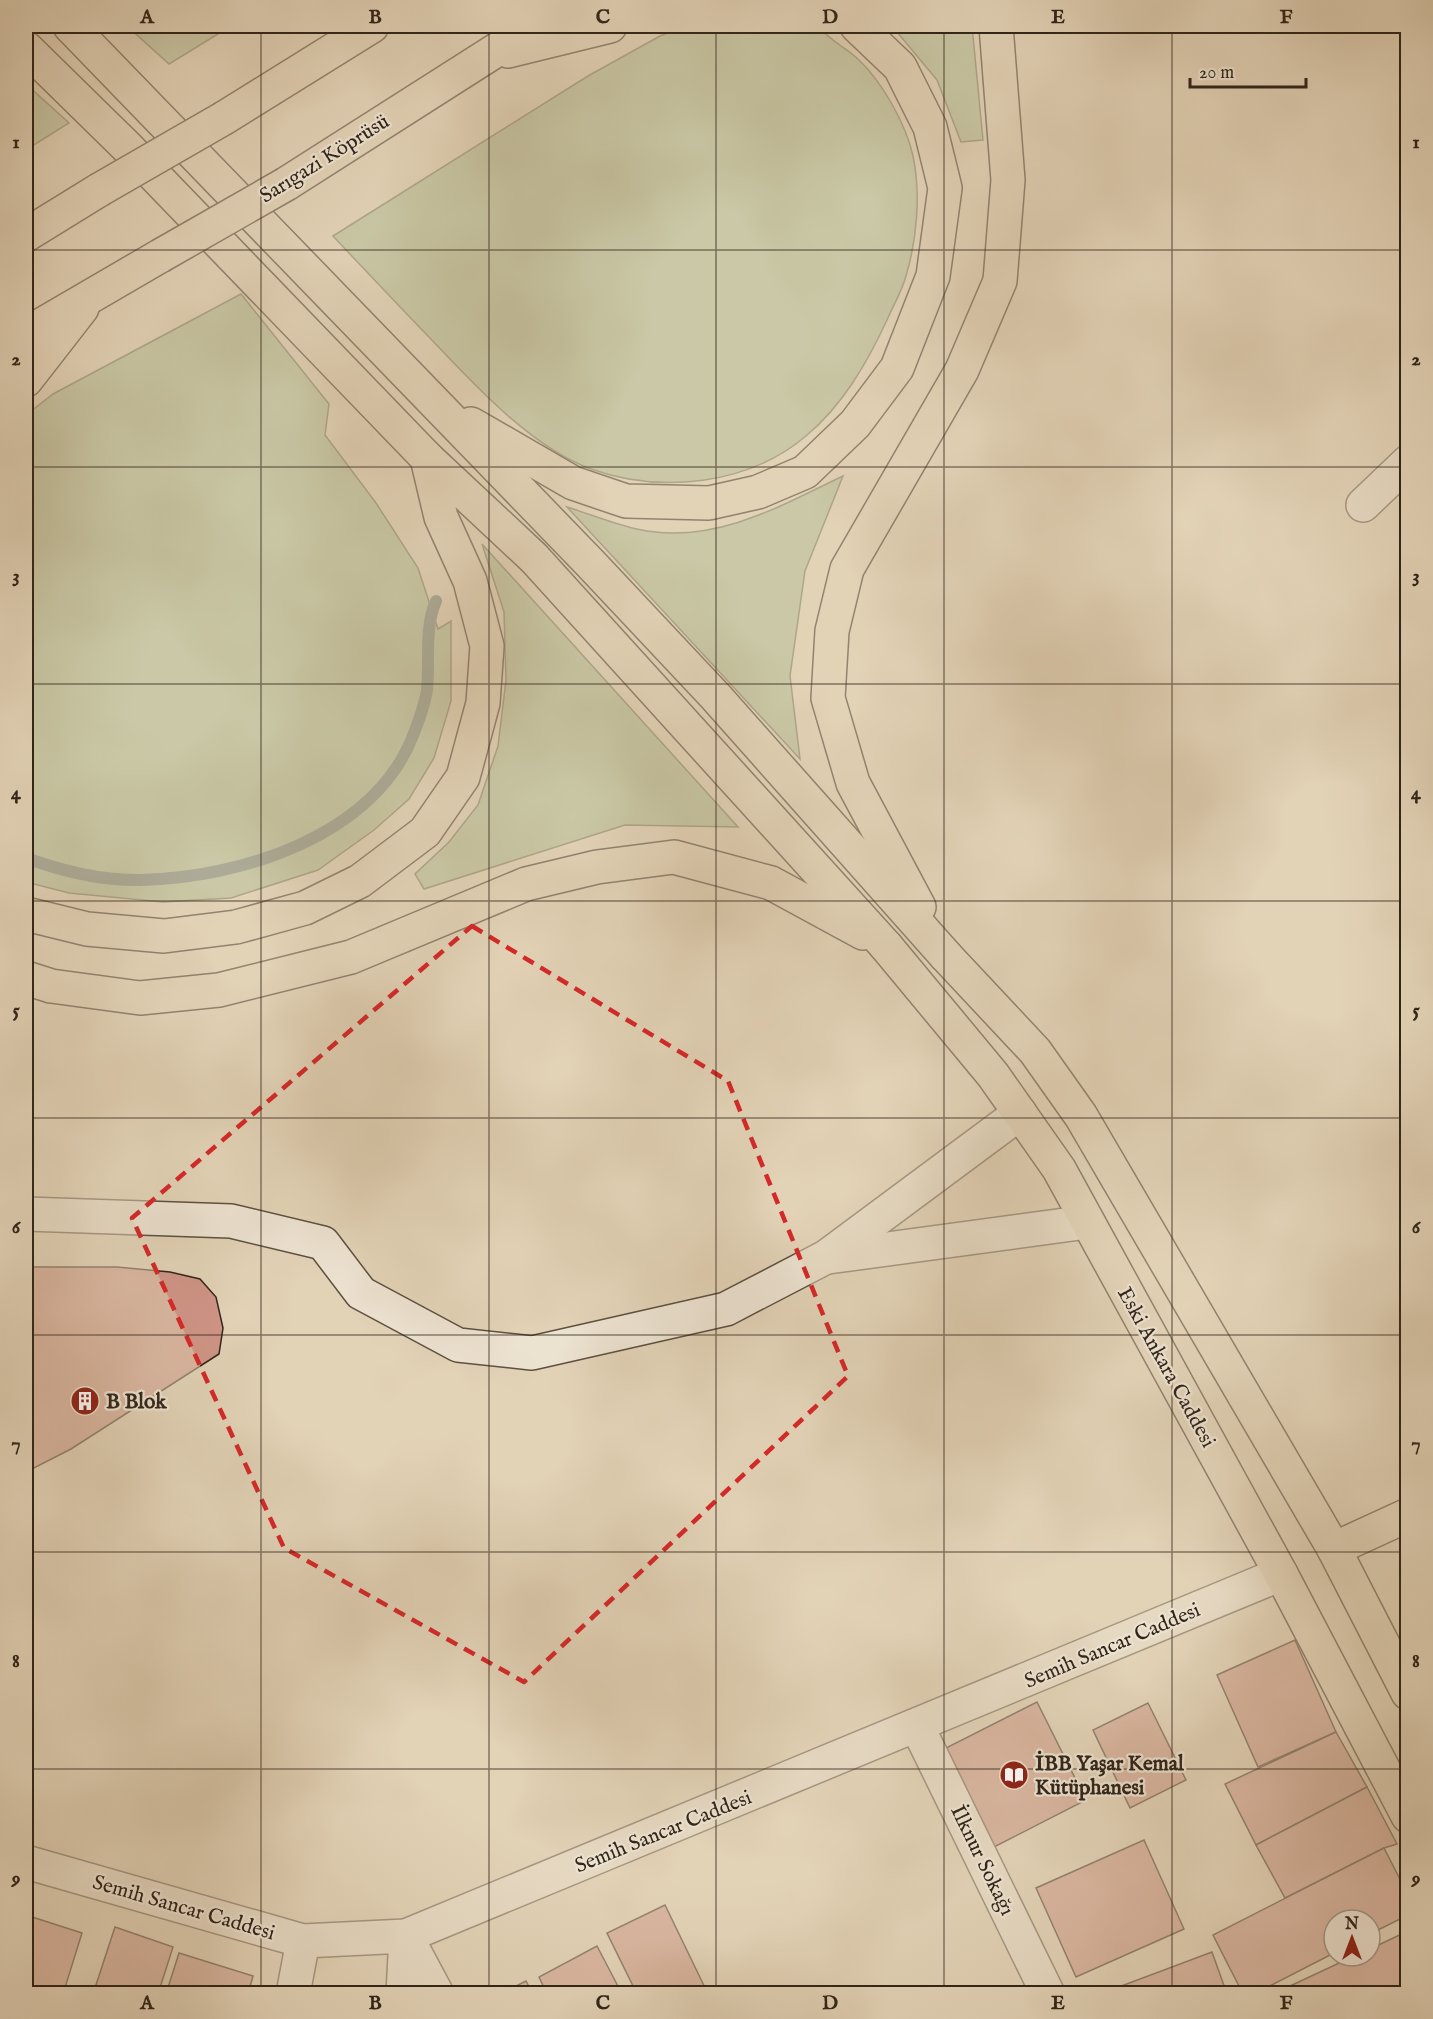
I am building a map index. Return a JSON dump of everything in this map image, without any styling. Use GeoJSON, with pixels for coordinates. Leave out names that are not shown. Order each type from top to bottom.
{"type":"FeatureCollection","features":[{"type":"Feature","properties":{"kind":"main road"},"geometry":{"type":"LineString","coordinates":[[70,26],[441,407],[716,697],[946,956],[1035,1051],[1081,1116],[1334,1550],[1407,1693]]}},
{"type":"Feature","properties":{"kind":"main road"},"geometry":{"type":"LineString","coordinates":[[26,235],[224,118],[371,26]]}},
{"type":"Feature","properties":{"kind":"main road","name":"Sarıgazi Köprüsü"},"geometry":{"type":"LineString","coordinates":[[26,334],[286,184],[534,26]]}},
{"type":"Feature","properties":{"kind":"main road"},"geometry":{"type":"LineString","coordinates":[[486,57],[610,26]]}},
{"type":"Feature","properties":{"kind":"main road"},"geometry":{"type":"LineString","coordinates":[[441,407],[573,483],[626,501],[709,503],[758,492],[805,472],[855,424],[897,368],[933,276],[945,188],[930,127],[900,67],[857,26]]}},
{"type":"Feature","properties":{"kind":"main road"},"geometry":{"type":"LineString","coordinates":[[946,956],[853,783],[828,698],[829,676],[832,631],[847,569],[962,370],[1000,281],[1008,180],[996,26]]}},
{"type":"Feature","properties":{"kind":"main road","name":"Eski Ankara Caddesi"},"geometry":{"type":"LineString","coordinates":[[26,48],[126,146],[427,458],[534,558],[886,946],[993,1075],[1059,1169],[1281,1574],[1407,1816]]}},
{"type":"Feature","properties":{"kind":"main road"},"geometry":{"type":"LineString","coordinates":[[26,380],[88,300]]}},
{"type":"Feature","properties":{"kind":"main road"},"geometry":{"type":"LineString","coordinates":[[26,914],[87,928],[164,936],[236,927],[305,908],[360,881],[424,832],[463,777],[483,703],[487,646],[470,582],[441,517],[427,458]]}},
{"type":"Feature","properties":{"kind":"main road"},"geometry":{"type":"LineString","coordinates":[[26,978],[51,986],[140,998],[219,990],[351,957],[526,884],[597,867],[674,857],[771,883],[886,946]]}},
{"type":"Feature","properties":{"kind":"main road"},"geometry":{"type":"LineString","coordinates":[[1334,1550],[1407,1515]]}},
{"type":"Feature","properties":{"kind":"street"},"geometry":{"type":"LineString","coordinates":[[1363,505],[1407,462]]}},
{"type":"Feature","properties":{"kind":"street"},"geometry":{"type":"LineString","coordinates":[[26,1214],[231,1221],[323,1243],[361,1293],[458,1345],[532,1353],[726,1309],[826,1257],[1020,1113]]}},
{"type":"Feature","properties":{"kind":"street"},"geometry":{"type":"LineString","coordinates":[[826,1257],[1087,1222]]}},
{"type":"Feature","properties":{"kind":"street","name":"Semih Sancar Caddesi"},"geometry":{"type":"LineString","coordinates":[[26,1862],[303,1941],[406,1936],[1281,1574]]}},
{"type":"Feature","properties":{"kind":"street","name":"İlknur Sokağı"},"geometry":{"type":"LineString","coordinates":[[917,1726],[1048,1994]]}},
{"type":"Feature","properties":{"kind":"street"},"geometry":{"type":"LineString","coordinates":[[403,1994],[406,1936]]}},
{"type":"Feature","properties":{"kind":"street"},"geometry":{"type":"LineString","coordinates":[[406,1936],[437,1994]]}},
{"type":"Feature","properties":{"kind":"street"},"geometry":{"type":"LineString","coordinates":[[293,1994],[303,1941]]}},
{"type":"Feature","properties":{"kind":"highlighted area"},"geometry":{"type":"Polygon","coordinates":[[[472,926],[728,1081],[848,1376],[524,1682],[284,1548],[132,1218],[472,926]]]}},
{"type":"Feature","properties":{"kind":"green space"},"geometry":{"type":"Polygon","coordinates":[[[127,26],[231,26],[169,64],[127,26]]]}},
{"type":"Feature","properties":{"kind":"green space"},"geometry":{"type":"Polygon","coordinates":[[[684,26],[819,26],[868,69],[899,117],[913,156],[917,186],[917,216],[910,262],[897,298],[853,383],[819,424],[783,453],[731,475],[703,480],[646,481],[618,477],[591,469],[568,459],[524,429],[463,373],[333,236],[588,76],[660,36],[684,26]]]}},
{"type":"Feature","properties":{"kind":"green space"},"geometry":{"type":"Polygon","coordinates":[[[892,26],[972,26],[983,140],[961,142],[937,80],[892,26]]]}},
{"type":"Feature","properties":{"kind":"green space"},"geometry":{"type":"Polygon","coordinates":[[[26,84],[69,123],[26,150],[26,84]]]}},
{"type":"Feature","properties":{"kind":"green space"},"geometry":{"type":"Polygon","coordinates":[[[241,294],[329,404],[325,435],[376,503],[418,568],[438,629],[451,621],[451,701],[434,758],[409,799],[374,830],[318,870],[231,898],[163,902],[69,893],[26,882],[26,415],[53,394],[241,294]]]}},
{"type":"Feature","properties":{"kind":"green space"},"geometry":{"type":"Polygon","coordinates":[[[843,476],[805,571],[790,676],[800,759],[567,507],[617,524],[647,531],[674,533],[699,531],[748,519],[843,476]]]}},
{"type":"Feature","properties":{"kind":"green space"},"geometry":{"type":"Polygon","coordinates":[[[482,544],[738,827],[625,825],[424,889],[415,874],[449,842],[478,805],[498,746],[506,680],[504,612],[482,544]]]}},
{"type":"Feature","properties":{"kind":"building","name":"B Blok"},"geometry":{"type":"Polygon","coordinates":[[[26,1267],[117,1267],[170,1272],[200,1279],[216,1297],[223,1328],[219,1354],[71,1449],[26,1472],[26,1267]]]}},
{"type":"Feature","properties":{"kind":"building"},"geometry":{"type":"Polygon","coordinates":[[[1295,1640],[1336,1732],[1258,1767],[1217,1675],[1295,1640]]]}},
{"type":"Feature","properties":{"kind":"building","name":"İBB Yaşar Kemal Kütüphanesi"},"geometry":{"type":"Polygon","coordinates":[[[1037,1702],[1086,1800],[992,1848],[942,1750],[1037,1702]]]}},
{"type":"Feature","properties":{"kind":"building"},"geometry":{"type":"Polygon","coordinates":[[[1148,1703],[1186,1780],[1130,1808],[1093,1730],[1148,1703]]]}},
{"type":"Feature","properties":{"kind":"building"},"geometry":{"type":"Polygon","coordinates":[[[1336,1732],[1367,1787],[1256,1845],[1225,1784],[1336,1732]]]}},
{"type":"Feature","properties":{"kind":"building"},"geometry":{"type":"Polygon","coordinates":[[[1367,1787],[1397,1844],[1384,1848],[1285,1898],[1256,1845],[1367,1787]]]}},
{"type":"Feature","properties":{"kind":"building"},"geometry":{"type":"Polygon","coordinates":[[[1144,1840],[1184,1929],[1076,1977],[1036,1888],[1144,1840]]]}},
{"type":"Feature","properties":{"kind":"building"},"geometry":{"type":"Polygon","coordinates":[[[1384,1848],[1408,1895],[1408,1915],[1382,1928],[1382,1908],[1322,1908],[1322,1959],[1254,1994],[1243,1994],[1213,1935],[1384,1848]]]}},
{"type":"Feature","properties":{"kind":"building"},"geometry":{"type":"Polygon","coordinates":[[[665,1905],[708,1994],[637,1994],[607,1933],[665,1905]]]}},
{"type":"Feature","properties":{"kind":"building"},"geometry":{"type":"Polygon","coordinates":[[[26,1915],[82,1933],[63,1994],[26,1994],[26,1915]]]}},
{"type":"Feature","properties":{"kind":"building"},"geometry":{"type":"Polygon","coordinates":[[[115,1927],[173,1947],[158,1994],[93,1994],[115,1927]]]}},
{"type":"Feature","properties":{"kind":"building"},"geometry":{"type":"Polygon","coordinates":[[[1408,1931],[1408,1994],[1273,1994],[1328,1968],[1382,1968],[1382,1943],[1408,1931]]]}},
{"type":"Feature","properties":{"kind":"building"},"geometry":{"type":"Polygon","coordinates":[[[597,1946],[622,1994],[547,1994],[539,1977],[597,1946]]]}},
{"type":"Feature","properties":{"kind":"building"},"geometry":{"type":"Polygon","coordinates":[[[1212,1952],[1227,1994],[1100,1994],[1212,1952]]]}},
{"type":"Feature","properties":{"kind":"building"},"geometry":{"type":"Polygon","coordinates":[[[179,1953],[253,1976],[248,1994],[166,1994],[179,1953]]]}},
{"type":"Feature","properties":{"kind":"building"},"geometry":{"type":"Polygon","coordinates":[[[526,1981],[533,1994],[500,1994],[526,1981]]]}},
{"type":"Feature","properties":{"kind":"waterway"},"geometry":{"type":"LineString","coordinates":[[26,858],[68,871],[112,879],[141,880],[180,877],[220,871],[261,860],[300,844],[337,824],[369,799],[395,769],[414,733],[427,690],[430,622],[436,601]]}},
{"type":"Feature","properties":{"kind":"place","name":"B Blok"},"geometry":{"type":"Point","coordinates":[85,1401]}},
{"type":"Feature","properties":{"kind":"place","name":"İBB Yaşar Kemal Kütüphanesi"},"geometry":{"type":"Point","coordinates":[1014,1775]}}]}
